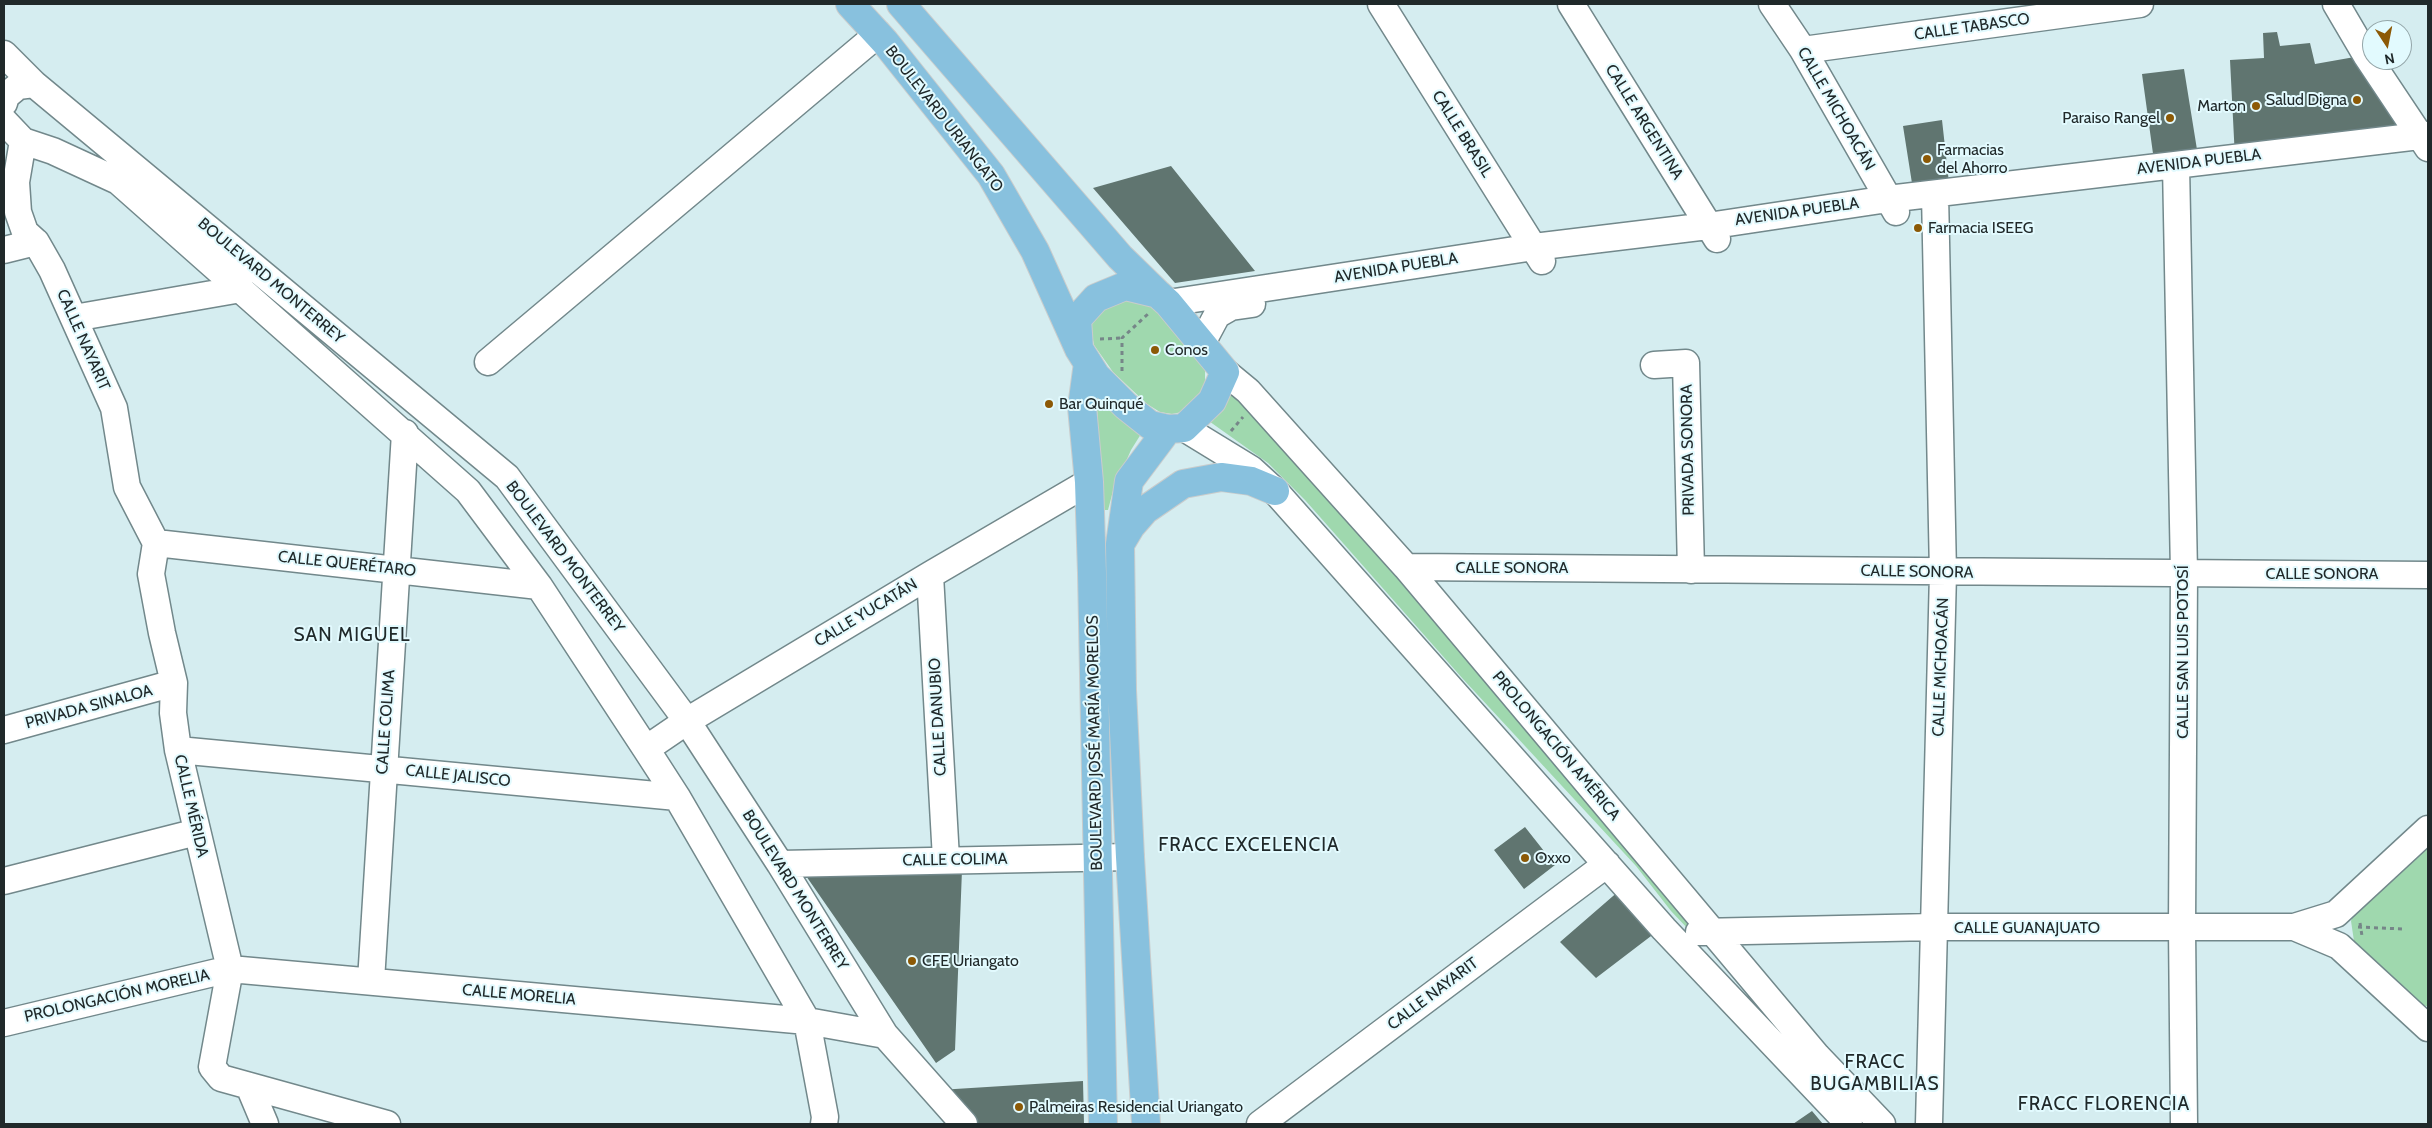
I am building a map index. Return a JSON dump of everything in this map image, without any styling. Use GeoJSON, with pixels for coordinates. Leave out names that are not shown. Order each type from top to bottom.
{"type":"FeatureCollection","features":[{"type":"Feature","properties":{"kind":"main road","name":"BOULEVARD URIANGATO"},"geometry":{"type":"LineString","coordinates":[[850,4],[878,34],[991,175],[1036,251],[1088,350],[1096,376],[1121,401]]}},
{"type":"Feature","properties":{"kind":"main road"},"geometry":{"type":"LineString","coordinates":[[901,4],[1120,257],[1163,299],[1225,372],[1212,401],[1176,428],[1150,425],[1121,401]]}},
{"type":"Feature","properties":{"kind":"main road","name":"BOULEVARD JOSÉ MARÍA MORELOS"},"geometry":{"type":"LineString","coordinates":[[1103,1124],[1089,482],[1082,407],[1088,350],[1078,318],[1096,298],[1125,286],[1163,299]]}},
{"type":"Feature","properties":{"kind":"main road","name":"BOULEVARD JOSÉ MARÍA MORELOS"},"geometry":{"type":"LineString","coordinates":[[1146,1124],[1122,690],[1120,544],[1129,481],[1176,428]]}},
{"type":"Feature","properties":{"kind":"main road"},"geometry":{"type":"LineString","coordinates":[[1120,544],[1131,526],[1145,510],[1183,484],[1221,477],[1251,481],[1275,491]]}},
{"type":"Feature","properties":{"kind":"street","name":"CALLE BRASIL"},"geometry":{"type":"LineString","coordinates":[[1381,4],[1538,256]]}},
{"type":"Feature","properties":{"kind":"street","name":"CALLE ARGENTINA"},"geometry":{"type":"LineString","coordinates":[[1571,4],[1713,233]]}},
{"type":"Feature","properties":{"kind":"street","name":"CALLE MICHOACÁN"},"geometry":{"type":"LineString","coordinates":[[1772,4],[1803,50],[1893,207]]}},
{"type":"Feature","properties":{"kind":"street","name":"CALLE TABASCO"},"geometry":{"type":"LineString","coordinates":[[1803,50],[2140,4]]}},
{"type":"Feature","properties":{"kind":"street"},"geometry":{"type":"LineString","coordinates":[[2336,4],[2366,55],[2426,143]]}},
{"type":"Feature","properties":{"kind":"street"},"geometry":{"type":"LineString","coordinates":[[488,362],[878,34]]}},
{"type":"Feature","properties":{"kind":"street","name":"BOULEVARD MONTERREY"},"geometry":{"type":"LineString","coordinates":[[4,54],[34,84],[506,477],[688,721],[780,864],[885,1035],[964,1124]]}},
{"type":"Feature","properties":{"kind":"street"},"geometry":{"type":"LineString","coordinates":[[4,103],[6,96],[18,86],[34,84]]}},
{"type":"Feature","properties":{"kind":"street"},"geometry":{"type":"LineString","coordinates":[[31,143],[59,134],[66,109]]}},
{"type":"Feature","properties":{"kind":"street","name":"BOULEVARD MONTERREY"},"geometry":{"type":"LineString","coordinates":[[4,121],[31,143],[118,181],[405,433],[468,491],[538,586],[677,797],[807,1021],[825,1117],[824,1124]]}},
{"type":"Feature","properties":{"kind":"street","name":"CALLE NAYARIT"},"geometry":{"type":"LineString","coordinates":[[31,143],[16,182],[18,212],[24,232],[36,242],[74,318],[114,408],[127,487],[156,543]]}},
{"type":"Feature","properties":{"kind":"street","name":"AVENIDA PUEBLA"},"geometry":{"type":"LineString","coordinates":[[1163,299],[1538,256],[1893,207],[2426,143]]}},
{"type":"Feature","properties":{"kind":"street","name":"CALLE SAN LUIS POTOSÍ"},"geometry":{"type":"LineString","coordinates":[[2176,173],[2184,573],[2182,928],[2184,1124]]}},
{"type":"Feature","properties":{"kind":"street","name":"CALLE MICHOACÁN"},"geometry":{"type":"LineString","coordinates":[[1929,1124],[1943,573],[1936,202]]}},
{"type":"Feature","properties":{"kind":"street"},"geometry":{"type":"LineString","coordinates":[[4,250],[36,242]]}},
{"type":"Feature","properties":{"kind":"street","name":"AVENIDA PUEBLA"},"geometry":{"type":"LineString","coordinates":[[1202,343],[1217,315],[1231,307],[1538,256]]}},
{"type":"Feature","properties":{"kind":"street"},"geometry":{"type":"LineString","coordinates":[[74,318],[241,290]]}},
{"type":"Feature","properties":{"kind":"street","name":"PRIVADA SONORA"},"geometry":{"type":"LineString","coordinates":[[1654,365],[1686,362],[1691,570]]}},
{"type":"Feature","properties":{"kind":"street","name":"PROLONGACIÓN AMÉRICA"},"geometry":{"type":"LineString","coordinates":[[1225,372],[1255,400],[1406,567],[1711,932],[1817,1056],[1882,1124]]}},
{"type":"Feature","properties":{"kind":"street"},"geometry":{"type":"LineString","coordinates":[[1176,428],[1218,449],[1251,469],[1275,491],[1664,929],[1849,1124]]}},
{"type":"Feature","properties":{"kind":"street","name":"CALLE COLIMA"},"geometry":{"type":"LineString","coordinates":[[371,982],[395,569],[405,433]]}},
{"type":"Feature","properties":{"kind":"street","name":"CALLE YUCATÁN"},"geometry":{"type":"LineString","coordinates":[[646,749],[688,721],[930,575],[1089,482]]}},
{"type":"Feature","properties":{"kind":"street","name":"CALLE QUERÉTARO"},"geometry":{"type":"LineString","coordinates":[[156,543],[538,586]]}},
{"type":"Feature","properties":{"kind":"street","name":"CALLE MÉRIDA"},"geometry":{"type":"LineString","coordinates":[[156,543],[150,574],[174,684],[173,713],[178,750],[230,969],[212,1067],[221,1078],[249,1086]]}},
{"type":"Feature","properties":{"kind":"street","name":"CALLE SONORA"},"geometry":{"type":"LineString","coordinates":[[1406,567],[1943,573],[2428,575]]}},
{"type":"Feature","properties":{"kind":"street","name":"CALLE DANUBIO"},"geometry":{"type":"LineString","coordinates":[[930,575],[946,859]]}},
{"type":"Feature","properties":{"kind":"street","name":"PRIVADA SINALOA"},"geometry":{"type":"LineString","coordinates":[[4,730],[174,684]]}},
{"type":"Feature","properties":{"kind":"street","name":"CALLE JALISCO"},"geometry":{"type":"LineString","coordinates":[[178,750],[677,797]]}},
{"type":"Feature","properties":{"kind":"street"},"geometry":{"type":"LineString","coordinates":[[2428,828],[2343,928],[2428,1028]]}},
{"type":"Feature","properties":{"kind":"street"},"geometry":{"type":"LineString","coordinates":[[4,880],[197,832]]}},
{"type":"Feature","properties":{"kind":"street","name":"CALLE COLIMA"},"geometry":{"type":"LineString","coordinates":[[780,864],[946,859],[1130,857]]}},
{"type":"Feature","properties":{"kind":"street","name":"CALLE NAYARIT"},"geometry":{"type":"LineString","coordinates":[[1260,1124],[1606,864]]}},
{"type":"Feature","properties":{"kind":"street","name":"CALLE GUANAJUATO"},"geometry":{"type":"LineString","coordinates":[[1664,929],[1687,933],[1933,928],[2343,928]]}},
{"type":"Feature","properties":{"kind":"street","name":"CALLE MORELIA"},"geometry":{"type":"LineString","coordinates":[[230,969],[807,1021]]}},
{"type":"Feature","properties":{"kind":"street","name":"PROLONGACIÓN MORELIA"},"geometry":{"type":"LineString","coordinates":[[4,1023],[230,969]]}},
{"type":"Feature","properties":{"kind":"street"},"geometry":{"type":"LineString","coordinates":[[840,1027],[853,1022],[860,1011],[860,994]]}},
{"type":"Feature","properties":{"kind":"street"},"geometry":{"type":"LineString","coordinates":[[807,1021],[885,1035]]}},
{"type":"Feature","properties":{"kind":"street"},"geometry":{"type":"LineString","coordinates":[[249,1086],[265,1124]]}},
{"type":"Feature","properties":{"kind":"street"},"geometry":{"type":"LineString","coordinates":[[249,1086],[387,1124]]}},
{"type":"Feature","properties":{"kind":"path"},"geometry":{"type":"LineString","coordinates":[[1088,350],[1122,338],[1163,299]]}},
{"type":"Feature","properties":{"kind":"path"},"geometry":{"type":"LineString","coordinates":[[1121,401],[1122,338]]}},
{"type":"Feature","properties":{"kind":"path"},"geometry":{"type":"LineString","coordinates":[[1218,449],[1255,400]]}},
{"type":"Feature","properties":{"kind":"path"},"geometry":{"type":"LineString","coordinates":[[2343,928],[2362,916]]}},
{"type":"Feature","properties":{"kind":"path"},"geometry":{"type":"LineString","coordinates":[[2343,928],[2402,929]]}},
{"type":"Feature","properties":{"kind":"path"},"geometry":{"type":"LineString","coordinates":[[2343,928],[2362,936],[2368,942]]}},
{"type":"Feature","properties":{"kind":"green space"},"geometry":{"type":"Polygon","coordinates":[[[1143,292],[1205,365],[1205,390],[1182,412],[1172,414],[1160,412],[1147,404],[1113,372],[1094,345],[1088,316],[1143,292]]]}},
{"type":"Feature","properties":{"kind":"green space"},"geometry":{"type":"Polygon","coordinates":[[[1232,388],[1700,929],[1689,930],[1671,911],[1636,866],[1463,679],[1305,500],[1268,463],[1206,419],[1232,388]]]}},
{"type":"Feature","properties":{"kind":"green space"},"geometry":{"type":"Polygon","coordinates":[[[1102,399],[1141,434],[1131,450],[1113,491],[1108,510],[1102,510],[1097,406],[1102,399]]]}},
{"type":"Feature","properties":{"kind":"green space"},"geometry":{"type":"Polygon","coordinates":[[[2428,842],[2428,1006],[2426,1006],[2412,1002],[2354,941],[2351,921],[2354,913],[2428,842]]]}},
{"type":"Feature","properties":{"kind":"building"},"geometry":{"type":"Polygon","coordinates":[[[2277,32],[2280,46],[2310,43],[2315,64],[2362,56],[2362,70],[2376,70],[2421,136],[2235,158],[2230,60],[2264,58],[2263,33],[2277,32]]]}},
{"type":"Feature","properties":{"kind":"building","name":"Paraiso Rangel"},"geometry":{"type":"Polygon","coordinates":[[[2184,69],[2199,162],[2155,168],[2142,74],[2184,69]]]}},
{"type":"Feature","properties":{"kind":"building","name":"Farmacias del Ahorro"},"geometry":{"type":"Polygon","coordinates":[[[1942,120],[1950,192],[1914,196],[1903,126],[1942,120]]]}},
{"type":"Feature","properties":{"kind":"building"},"geometry":{"type":"Polygon","coordinates":[[[1171,166],[1255,271],[1175,283],[1093,188],[1171,166]]]}},
{"type":"Feature","properties":{"kind":"building","name":"Oxxo"},"geometry":{"type":"Polygon","coordinates":[[[1525,827],[1555,865],[1524,889],[1494,850],[1525,827]]]}},
{"type":"Feature","properties":{"kind":"building","name":"CFE Uriangato"},"geometry":{"type":"Polygon","coordinates":[[[962,870],[955,1050],[936,1063],[804,873],[962,870]]]}},
{"type":"Feature","properties":{"kind":"building"},"geometry":{"type":"Polygon","coordinates":[[[1620,890],[1655,933],[1596,978],[1560,942],[1620,890]]]}},
{"type":"Feature","properties":{"kind":"building","name":"Palmeiras Residencial Uriangato"},"geometry":{"type":"Polygon","coordinates":[[[1083,1081],[1084,1124],[968,1124],[939,1090],[1083,1081]]]}},
{"type":"Feature","properties":{"kind":"building"},"geometry":{"type":"Polygon","coordinates":[[[1812,1111],[1823,1124],[1793,1124],[1812,1111]]]}},
{"type":"Feature","properties":{"kind":"place","name":"Salud Digna"},"geometry":{"type":"Point","coordinates":[2357,100]}},
{"type":"Feature","properties":{"kind":"place","name":"Marton"},"geometry":{"type":"Point","coordinates":[2256,106]}},
{"type":"Feature","properties":{"kind":"place","name":"Paraiso Rangel"},"geometry":{"type":"Point","coordinates":[2170,118]}},
{"type":"Feature","properties":{"kind":"place","name":"Farmacias del Ahorro"},"geometry":{"type":"Point","coordinates":[1927,159]}},
{"type":"Feature","properties":{"kind":"place","name":"Farmacia ISEEG"},"geometry":{"type":"Point","coordinates":[1918,228]}},
{"type":"Feature","properties":{"kind":"place","name":"Conos"},"geometry":{"type":"Point","coordinates":[1155,350]}},
{"type":"Feature","properties":{"kind":"place","name":"Bar Quinqué"},"geometry":{"type":"Point","coordinates":[1049,404]}},
{"type":"Feature","properties":{"kind":"place","name":"Oxxo"},"geometry":{"type":"Point","coordinates":[1525,858]}},
{"type":"Feature","properties":{"kind":"place","name":"CFE Uriangato"},"geometry":{"type":"Point","coordinates":[912,961]}},
{"type":"Feature","properties":{"kind":"place","name":"Palmeiras Residencial Uriangato"},"geometry":{"type":"Point","coordinates":[1019,1107]}},
{"type":"Feature","properties":{"kind":"district","name":"SAN MIGUEL"},"geometry":{"type":"Point","coordinates":[352,635]}},
{"type":"Feature","properties":{"kind":"district","name":"FRACC EXCELENCIA"},"geometry":{"type":"Point","coordinates":[1249,845]}},
{"type":"Feature","properties":{"kind":"district","name":"FRACC BUGAMBILIAS"},"geometry":{"type":"Point","coordinates":[1875,1073]}},
{"type":"Feature","properties":{"kind":"district","name":"FRACC FLORENCIA"},"geometry":{"type":"Point","coordinates":[2104,1104]}}]}
